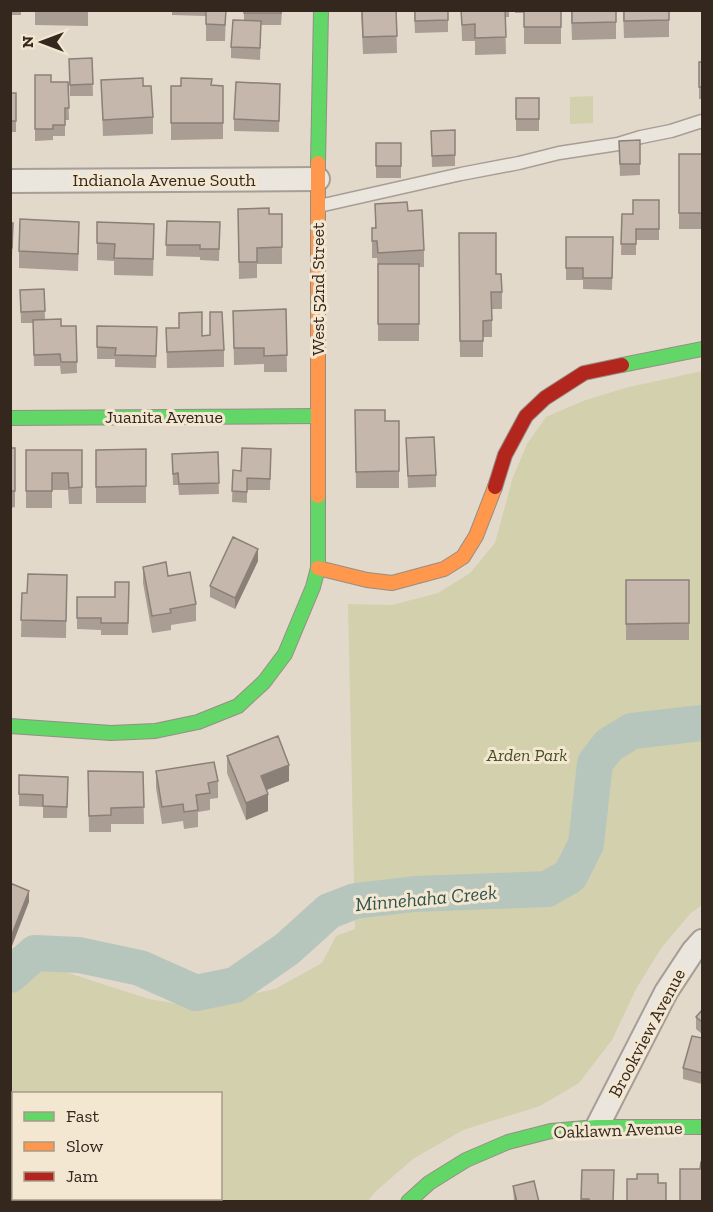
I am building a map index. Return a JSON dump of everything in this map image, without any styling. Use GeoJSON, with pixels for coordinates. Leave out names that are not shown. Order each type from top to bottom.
{"type":"FeatureCollection","features":[{"type":"Feature","properties":{"kind":"street","name":"West 52nd Street"},"geometry":{"type":"LineString","coordinates":[[10,726],[111,733],[155,732],[198,722],[238,706],[264,682],[285,654],[313,587],[318,568],[318,178],[321,10]]}},
{"type":"Feature","properties":{"kind":"street","name":"Indianola Avenue South"},"geometry":{"type":"LineString","coordinates":[[10,181],[318,178]]}},
{"type":"Feature","properties":{"kind":"street"},"geometry":{"type":"LineString","coordinates":[[318,568],[367,580],[392,582],[444,569],[463,557],[476,536],[505,455],[526,416],[545,398],[584,373],[702,350]]}},
{"type":"Feature","properties":{"kind":"street","name":"Juanita Avenue"},"geometry":{"type":"LineString","coordinates":[[10,418],[318,416]]}},
{"type":"Feature","properties":{"kind":"street","name":"Brookview Avenue"},"geometry":{"type":"LineString","coordinates":[[597,1128],[666,992],[702,941]]}},
{"type":"Feature","properties":{"kind":"street","name":"Oaklawn Avenue"},"geometry":{"type":"LineString","coordinates":[[408,1202],[429,1183],[466,1160],[508,1142],[551,1131],[702,1127]]}},
{"type":"Feature","properties":{"kind":"lane"},"geometry":{"type":"LineString","coordinates":[[318,206],[559,153],[618,144],[702,121]]}},
{"type":"Feature","properties":{"kind":"green space"},"geometry":{"type":"Polygon","coordinates":[[[593,96],[593,123],[570,124],[570,97],[593,96]]]}},
{"type":"Feature","properties":{"kind":"green space","name":"Arden Park"},"geometry":{"type":"Polygon","coordinates":[[[702,371],[702,905],[691,913],[662,947],[636,989],[612,1040],[579,1083],[540,1106],[463,1130],[413,1159],[375,1192],[367,1202],[172,1201],[222,1200],[222,1092],[12,1092],[11,1107],[11,993],[35,973],[53,968],[149,999],[185,1005],[225,1000],[275,989],[322,963],[336,936],[355,929],[348,604],[392,605],[438,593],[470,573],[495,543],[513,477],[527,444],[546,417],[583,401],[625,388],[702,371]]]}},
{"type":"Feature","properties":{"kind":"building"},"geometry":{"type":"Polygon","coordinates":[[[206,10],[226,10],[225,25],[206,24],[206,10]]]}},
{"type":"Feature","properties":{"kind":"building"},"geometry":{"type":"Polygon","coordinates":[[[244,10],[281,10],[281,13],[244,13],[244,10]]]}},
{"type":"Feature","properties":{"kind":"building"},"geometry":{"type":"Polygon","coordinates":[[[362,10],[396,10],[397,36],[363,37],[362,10]]]}},
{"type":"Feature","properties":{"kind":"building"},"geometry":{"type":"Polygon","coordinates":[[[415,10],[448,10],[448,20],[415,21],[415,10]]]}},
{"type":"Feature","properties":{"kind":"building"},"geometry":{"type":"Polygon","coordinates":[[[461,10],[505,10],[506,37],[475,38],[475,24],[462,25],[461,10]]]}},
{"type":"Feature","properties":{"kind":"building"},"geometry":{"type":"Polygon","coordinates":[[[524,10],[561,10],[561,27],[524,27],[524,10]]]}},
{"type":"Feature","properties":{"kind":"building"},"geometry":{"type":"Polygon","coordinates":[[[572,10],[616,10],[616,22],[572,23],[572,10]]]}},
{"type":"Feature","properties":{"kind":"building"},"geometry":{"type":"Polygon","coordinates":[[[624,10],[669,10],[669,20],[624,21],[624,10]]]}},
{"type":"Feature","properties":{"kind":"building"},"geometry":{"type":"Polygon","coordinates":[[[233,20],[261,21],[260,48],[231,47],[233,20]]]}},
{"type":"Feature","properties":{"kind":"building"},"geometry":{"type":"Polygon","coordinates":[[[92,58],[93,84],[70,85],[69,59],[92,58]]]}},
{"type":"Feature","properties":{"kind":"building"},"geometry":{"type":"Polygon","coordinates":[[[699,62],[702,62],[702,87],[699,87],[699,62]]]}},
{"type":"Feature","properties":{"kind":"building"},"geometry":{"type":"Polygon","coordinates":[[[35,75],[51,75],[51,82],[68,82],[69,108],[65,108],[65,125],[53,125],[53,129],[35,129],[35,75]]]}},
{"type":"Feature","properties":{"kind":"building"},"geometry":{"type":"Polygon","coordinates":[[[143,78],[143,86],[151,86],[153,117],[103,120],[101,80],[143,78]]]}},
{"type":"Feature","properties":{"kind":"building"},"geometry":{"type":"Polygon","coordinates":[[[181,78],[212,79],[211,85],[223,86],[223,123],[171,123],[171,86],[181,86],[181,78]]]}},
{"type":"Feature","properties":{"kind":"building"},"geometry":{"type":"Polygon","coordinates":[[[236,82],[280,84],[279,121],[234,119],[236,82]]]}},
{"type":"Feature","properties":{"kind":"building"},"geometry":{"type":"Polygon","coordinates":[[[10,93],[16,93],[16,121],[10,121],[10,93]]]}},
{"type":"Feature","properties":{"kind":"building"},"geometry":{"type":"Polygon","coordinates":[[[516,98],[539,98],[539,119],[516,119],[516,98]]]}},
{"type":"Feature","properties":{"kind":"building"},"geometry":{"type":"Polygon","coordinates":[[[455,130],[455,155],[432,156],[431,131],[455,130]]]}},
{"type":"Feature","properties":{"kind":"building"},"geometry":{"type":"Polygon","coordinates":[[[640,140],[640,164],[620,164],[619,141],[640,140]]]}},
{"type":"Feature","properties":{"kind":"building"},"geometry":{"type":"Polygon","coordinates":[[[376,143],[401,143],[401,166],[376,166],[376,143]]]}},
{"type":"Feature","properties":{"kind":"building"},"geometry":{"type":"Polygon","coordinates":[[[679,154],[702,154],[702,213],[679,213],[679,154]]]}},
{"type":"Feature","properties":{"kind":"building"},"geometry":{"type":"Polygon","coordinates":[[[633,200],[659,200],[659,229],[636,229],[636,244],[621,244],[622,214],[633,214],[633,200]]]}},
{"type":"Feature","properties":{"kind":"building"},"geometry":{"type":"Polygon","coordinates":[[[407,202],[408,211],[422,210],[424,250],[378,253],[377,241],[372,241],[372,228],[376,228],[375,204],[407,202]]]}},
{"type":"Feature","properties":{"kind":"building"},"geometry":{"type":"Polygon","coordinates":[[[269,208],[269,214],[282,214],[282,247],[257,248],[257,262],[239,262],[238,209],[269,208]]]}},
{"type":"Feature","properties":{"kind":"building"},"geometry":{"type":"Polygon","coordinates":[[[20,219],[79,222],[78,254],[19,251],[20,219]]]}},
{"type":"Feature","properties":{"kind":"building"},"geometry":{"type":"Polygon","coordinates":[[[167,221],[220,222],[219,249],[200,249],[200,245],[166,245],[167,221]]]}},
{"type":"Feature","properties":{"kind":"building"},"geometry":{"type":"Polygon","coordinates":[[[97,222],[154,224],[153,259],[114,258],[115,244],[97,243],[97,222]]]}},
{"type":"Feature","properties":{"kind":"building"},"geometry":{"type":"Polygon","coordinates":[[[10,223],[13,223],[12,248],[10,248],[10,223]]]}},
{"type":"Feature","properties":{"kind":"building"},"geometry":{"type":"Polygon","coordinates":[[[459,233],[496,233],[496,274],[501,274],[502,292],[491,292],[492,320],[483,321],[483,341],[460,341],[459,233]]]}},
{"type":"Feature","properties":{"kind":"building"},"geometry":{"type":"Polygon","coordinates":[[[566,237],[613,237],[612,278],[583,278],[583,268],[566,268],[566,237]]]}},
{"type":"Feature","properties":{"kind":"building"},"geometry":{"type":"Polygon","coordinates":[[[378,264],[419,264],[419,324],[378,324],[378,264]]]}},
{"type":"Feature","properties":{"kind":"building"},"geometry":{"type":"Polygon","coordinates":[[[44,289],[45,311],[21,312],[20,290],[44,289]]]}},
{"type":"Feature","properties":{"kind":"building"},"geometry":{"type":"Polygon","coordinates":[[[286,309],[287,355],[264,356],[264,348],[234,348],[233,311],[286,309]]]}},
{"type":"Feature","properties":{"kind":"building"},"geometry":{"type":"Polygon","coordinates":[[[202,312],[202,336],[210,335],[210,312],[222,312],[224,350],[167,352],[166,328],[179,328],[179,313],[202,312]]]}},
{"type":"Feature","properties":{"kind":"building"},"geometry":{"type":"Polygon","coordinates":[[[61,319],[61,326],[76,326],[77,362],[61,362],[60,354],[34,355],[33,320],[61,319]]]}},
{"type":"Feature","properties":{"kind":"building"},"geometry":{"type":"Polygon","coordinates":[[[97,326],[157,327],[156,356],[115,355],[116,348],[97,347],[97,326]]]}},
{"type":"Feature","properties":{"kind":"building"},"geometry":{"type":"Polygon","coordinates":[[[355,410],[385,410],[385,421],[399,421],[399,471],[356,472],[355,410]]]}},
{"type":"Feature","properties":{"kind":"building"},"geometry":{"type":"Polygon","coordinates":[[[434,437],[436,475],[408,476],[406,438],[434,437]]]}},
{"type":"Feature","properties":{"kind":"building"},"geometry":{"type":"Polygon","coordinates":[[[10,448],[15,448],[15,491],[10,491],[10,448]]]}},
{"type":"Feature","properties":{"kind":"building"},"geometry":{"type":"Polygon","coordinates":[[[242,448],[271,449],[270,479],[247,478],[247,492],[232,491],[233,470],[241,471],[242,448]]]}},
{"type":"Feature","properties":{"kind":"building"},"geometry":{"type":"Polygon","coordinates":[[[146,449],[146,486],[96,487],[96,450],[146,449]]]}},
{"type":"Feature","properties":{"kind":"building"},"geometry":{"type":"Polygon","coordinates":[[[26,450],[82,450],[82,487],[69,488],[68,473],[52,473],[52,491],[26,491],[26,450]]]}},
{"type":"Feature","properties":{"kind":"building"},"geometry":{"type":"Polygon","coordinates":[[[218,452],[219,483],[179,484],[178,473],[173,474],[172,454],[218,452]]]}},
{"type":"Feature","properties":{"kind":"building"},"geometry":{"type":"Polygon","coordinates":[[[233,537],[258,549],[235,598],[210,586],[233,537]]]}},
{"type":"Feature","properties":{"kind":"building"},"geometry":{"type":"Polygon","coordinates":[[[166,562],[168,576],[190,572],[196,604],[170,609],[171,613],[152,616],[143,567],[166,562]]]}},
{"type":"Feature","properties":{"kind":"building"},"geometry":{"type":"Polygon","coordinates":[[[28,574],[67,575],[66,621],[21,620],[22,593],[27,593],[28,574]]]}},
{"type":"Feature","properties":{"kind":"building"},"geometry":{"type":"Polygon","coordinates":[[[626,580],[689,580],[689,623],[626,624],[626,580]]]}},
{"type":"Feature","properties":{"kind":"building"},"geometry":{"type":"Polygon","coordinates":[[[115,582],[129,582],[128,623],[101,623],[101,618],[77,618],[77,597],[115,597],[115,582]]]}},
{"type":"Feature","properties":{"kind":"building"},"geometry":{"type":"Polygon","coordinates":[[[278,736],[289,765],[261,776],[268,794],[246,803],[227,756],[278,736]]]}},
{"type":"Feature","properties":{"kind":"building"},"geometry":{"type":"Polygon","coordinates":[[[214,762],[218,781],[208,783],[210,793],[196,795],[198,810],[184,812],[183,804],[162,807],[156,771],[214,762]]]}},
{"type":"Feature","properties":{"kind":"building"},"geometry":{"type":"Polygon","coordinates":[[[88,771],[143,772],[144,807],[111,808],[111,815],[89,816],[88,771]]]}},
{"type":"Feature","properties":{"kind":"building"},"geometry":{"type":"Polygon","coordinates":[[[19,775],[68,777],[67,807],[43,806],[43,795],[19,794],[19,775]]]}},
{"type":"Feature","properties":{"kind":"building"},"geometry":{"type":"Polygon","coordinates":[[[10,883],[29,891],[10,939],[10,883]]]}},
{"type":"Feature","properties":{"kind":"building"},"geometry":{"type":"Polygon","coordinates":[[[702,1010],[702,1022],[696,1017],[702,1010]]]}},
{"type":"Feature","properties":{"kind":"building"},"geometry":{"type":"Polygon","coordinates":[[[692,1036],[702,1038],[702,1073],[683,1068],[692,1036]]]}},
{"type":"Feature","properties":{"kind":"building"},"geometry":{"type":"Polygon","coordinates":[[[701,1162],[702,1202],[680,1202],[680,1169],[700,1169],[701,1162]]]}},
{"type":"Feature","properties":{"kind":"building"},"geometry":{"type":"Polygon","coordinates":[[[582,1170],[614,1170],[613,1202],[589,1202],[589,1199],[581,1199],[582,1170]]]}},
{"type":"Feature","properties":{"kind":"building"},"geometry":{"type":"Polygon","coordinates":[[[637,1174],[658,1174],[658,1183],[666,1183],[666,1202],[627,1202],[627,1179],[637,1179],[637,1174]]]}},
{"type":"Feature","properties":{"kind":"building"},"geometry":{"type":"Polygon","coordinates":[[[534,1181],[539,1202],[517,1202],[513,1186],[534,1181]]]}},
{"type":"Feature","properties":{"kind":"waterway","name":"Minnehaha Creek"},"geometry":{"type":"LineString","coordinates":[[10,975],[35,953],[79,955],[140,968],[196,993],[235,985],[287,949],[329,911],[355,901],[414,894],[547,889],[570,876],[586,844],[595,763],[609,745],[632,731],[702,723]]}},
{"type":"Feature","properties":{"kind":"traffic: fast"},"geometry":{"type":"LineString","coordinates":[[318,163],[321,10]]}},
{"type":"Feature","properties":{"kind":"traffic: fast"},"geometry":{"type":"LineString","coordinates":[[622,365],[702,349]]}},
{"type":"Feature","properties":{"kind":"traffic: fast"},"geometry":{"type":"LineString","coordinates":[[10,418],[318,416]]}},
{"type":"Feature","properties":{"kind":"traffic: fast"},"geometry":{"type":"LineString","coordinates":[[10,726],[111,733],[155,731],[198,722],[238,706],[264,682],[285,654],[313,587],[318,568],[318,496]]}},
{"type":"Feature","properties":{"kind":"traffic: fast"},"geometry":{"type":"LineString","coordinates":[[408,1202],[429,1183],[466,1160],[508,1142],[551,1131],[597,1127],[702,1127]]}},
{"type":"Feature","properties":{"kind":"traffic: slow"},"geometry":{"type":"LineString","coordinates":[[318,163],[318,496]]}},
{"type":"Feature","properties":{"kind":"traffic: slow"},"geometry":{"type":"LineString","coordinates":[[318,568],[367,580],[392,583],[444,569],[463,557],[476,536],[495,487]]}},
{"type":"Feature","properties":{"kind":"traffic: jam"},"geometry":{"type":"LineString","coordinates":[[495,487],[505,455],[526,416],[545,398],[584,373],[622,365]]}}]}
